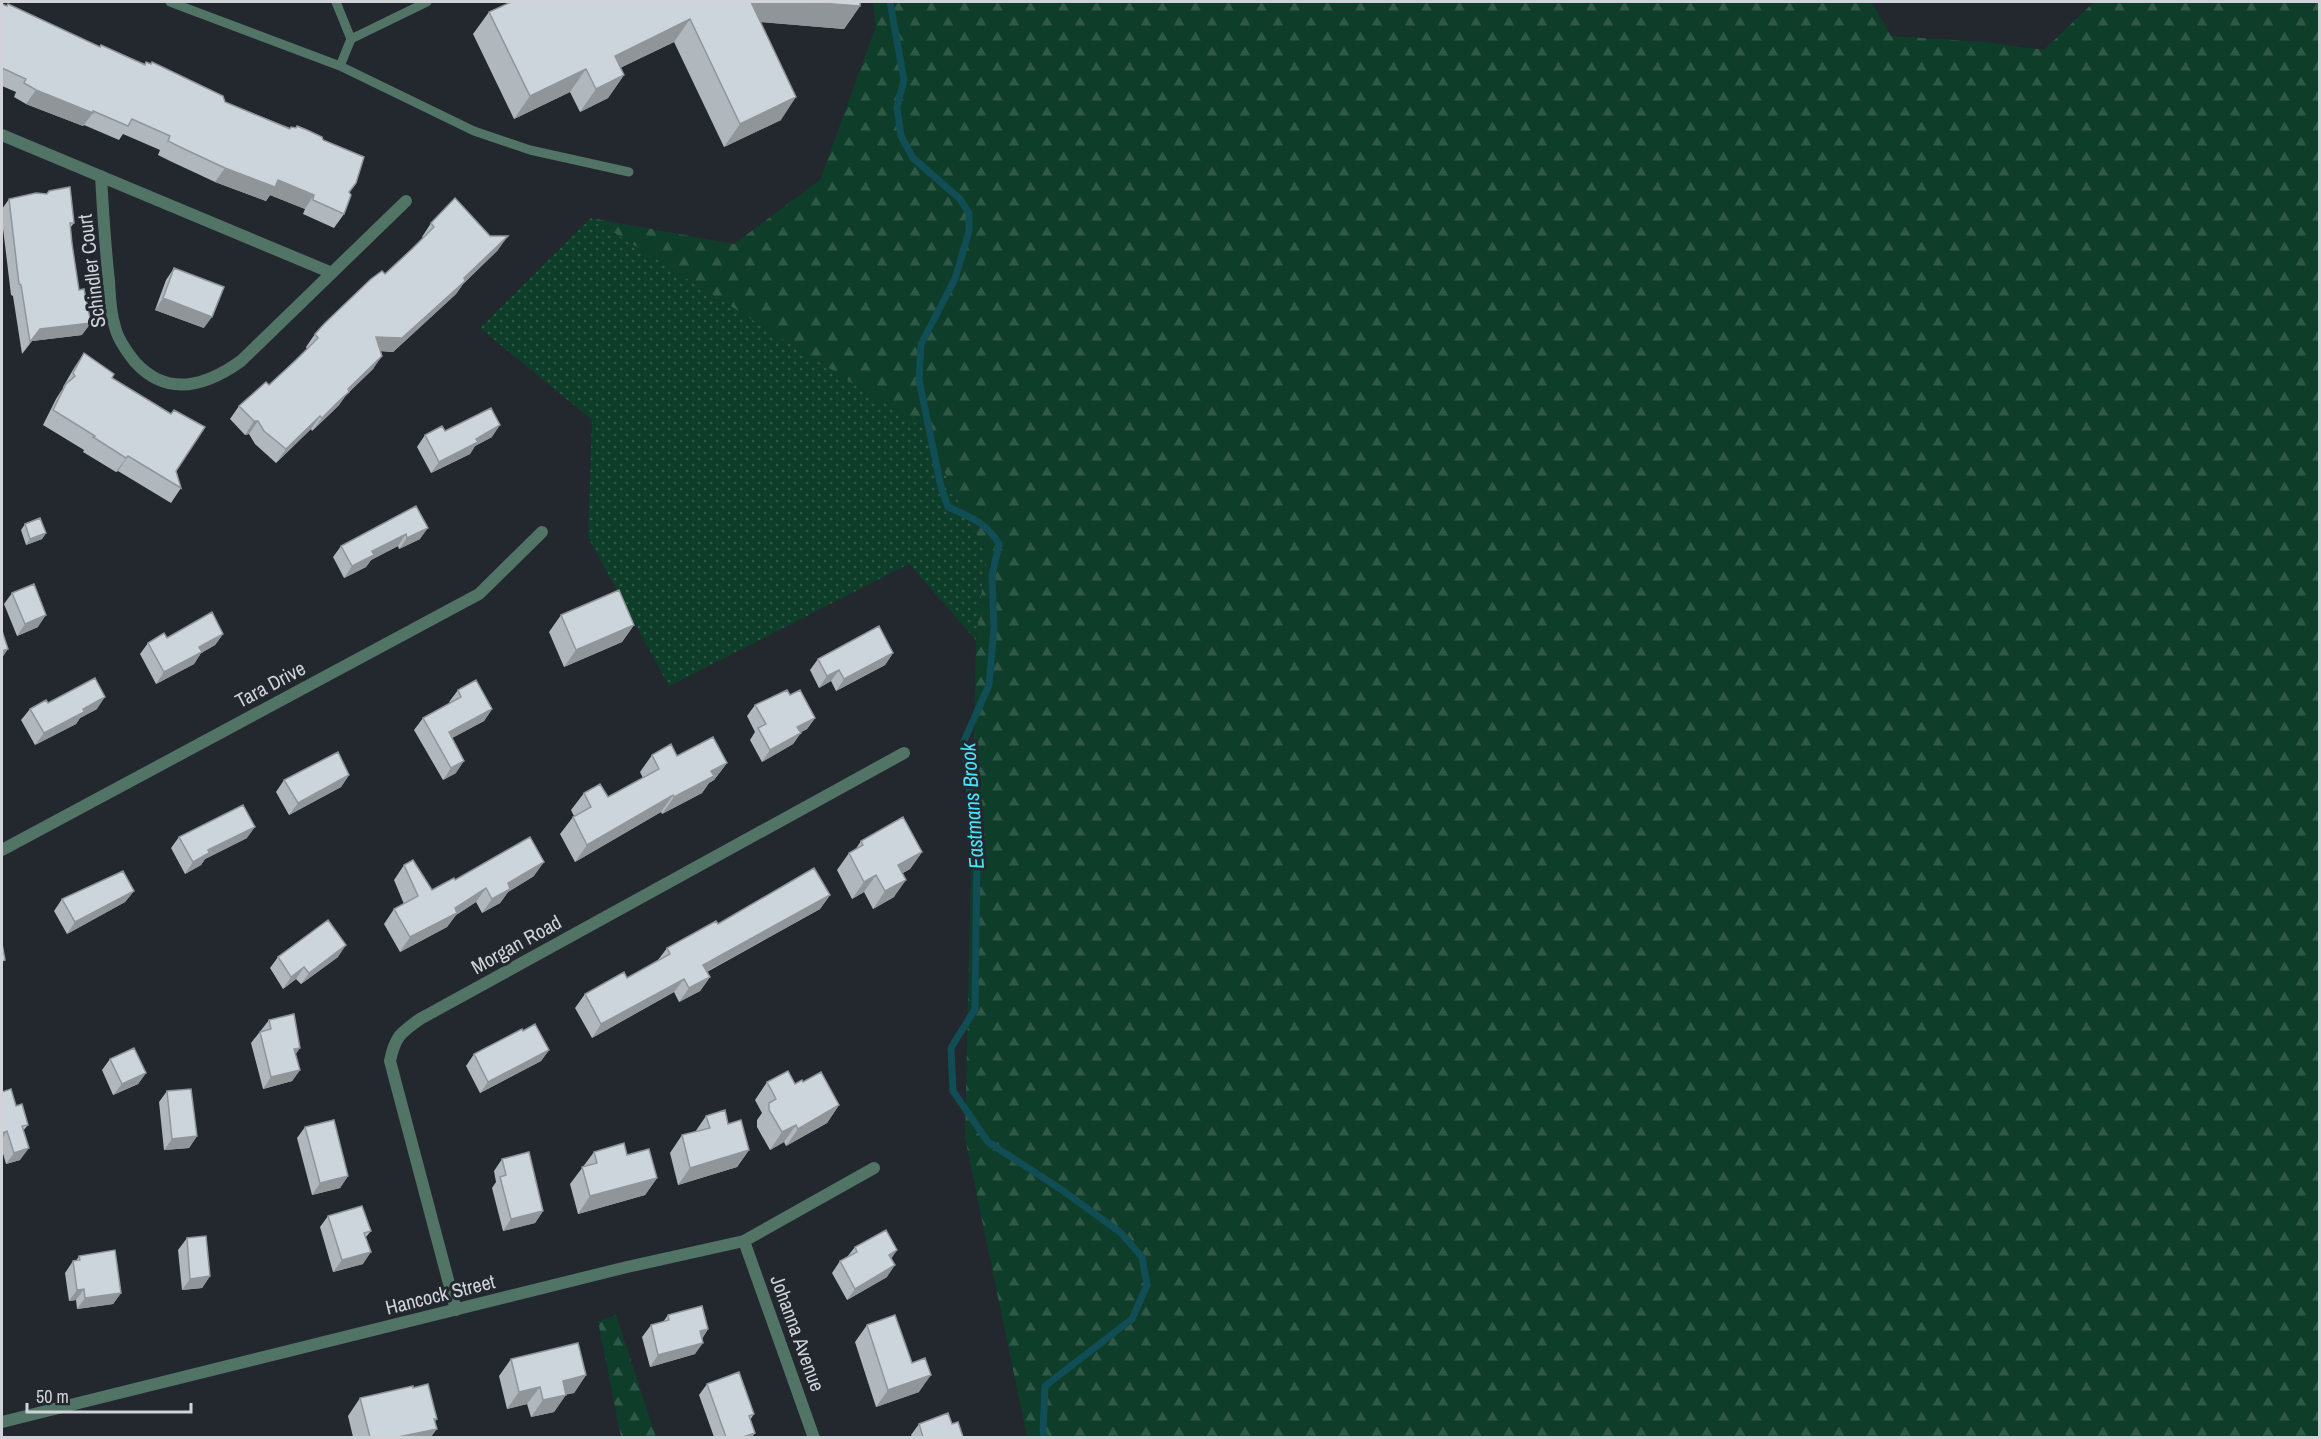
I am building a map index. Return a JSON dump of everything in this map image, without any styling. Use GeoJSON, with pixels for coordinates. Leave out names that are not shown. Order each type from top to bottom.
{"type":"FeatureCollection","features":[{"type":"Feature","properties":{"kind":"street"},"geometry":{"type":"LineString","coordinates":[[2,135],[332,273]]}},
{"type":"Feature","properties":{"kind":"street","name":"Schindler Court"},"geometry":{"type":"LineString","coordinates":[[101,176],[104,235],[115,328],[129,354],[142,368],[156,378],[185,386],[214,379],[254,349],[406,201]]}},
{"type":"Feature","properties":{"kind":"street","name":"Tara Drive"},"geometry":{"type":"LineString","coordinates":[[2,850],[479,594],[542,532]]}},
{"type":"Feature","properties":{"kind":"street","name":"Morgan Road"},"geometry":{"type":"LineString","coordinates":[[456,1310],[390,1061],[394,1042],[420,1019],[904,753]]}},
{"type":"Feature","properties":{"kind":"street","name":"Hancock Street"},"geometry":{"type":"LineString","coordinates":[[2,1422],[627,1267],[744,1241],[874,1168]]}},
{"type":"Feature","properties":{"kind":"street","name":"Johanna Avenue"},"geometry":{"type":"LineString","coordinates":[[744,1241],[814,1437]]}},
{"type":"Feature","properties":{"kind":"lane"},"geometry":{"type":"LineString","coordinates":[[170,2],[340,66],[474,131],[530,150],[629,172]]}},
{"type":"Feature","properties":{"kind":"lane"},"geometry":{"type":"LineString","coordinates":[[336,2],[351,39]]}},
{"type":"Feature","properties":{"kind":"lane"},"geometry":{"type":"LineString","coordinates":[[340,66],[351,39],[426,2]]}},
{"type":"Feature","properties":{"kind":"green space"},"geometry":{"type":"Polygon","coordinates":[[[873,2],[1872,2],[1891,36],[1985,42],[2044,50],[2094,2],[2319,2],[2319,1437],[1027,1437],[965,1138],[976,640],[986,554],[922,427],[591,218],[734,244],[820,180],[876,26],[873,2]]]}},
{"type":"Feature","properties":{"kind":"green space"},"geometry":{"type":"Polygon","coordinates":[[[591,218],[922,427],[986,554],[976,640],[909,564],[669,686],[588,537],[592,420],[480,328],[591,218]]]}},
{"type":"Feature","properties":{"kind":"green space"},"geometry":{"type":"Polygon","coordinates":[[[616,1315],[656,1437],[621,1437],[598,1321],[616,1315]]]}},
{"type":"Feature","properties":{"kind":"building"},"geometry":{"type":"Polygon","coordinates":[[[511,2],[751,2],[796,97],[740,124],[690,19],[615,56],[624,75],[596,89],[586,69],[530,96],[489,12],[511,2]]]}},
{"type":"Feature","properties":{"kind":"building"},"geometry":{"type":"Polygon","coordinates":[[[806,2],[860,2],[860,6],[806,2]]]}},
{"type":"Feature","properties":{"kind":"building"},"geometry":{"type":"Polygon","coordinates":[[[2,4],[7,6],[8,4],[100,47],[101,45],[145,65],[146,62],[151,64],[152,62],[223,96],[225,102],[290,129],[297,126],[364,157],[356,183],[349,192],[351,195],[344,214],[313,200],[314,195],[278,180],[275,187],[225,168],[168,141],[170,136],[132,119],[128,126],[36,90],[24,83],[26,79],[2,68],[2,4]]]}},
{"type":"Feature","properties":{"kind":"building"},"geometry":{"type":"Polygon","coordinates":[[[70,187],[74,223],[70,223],[79,290],[84,289],[91,323],[40,329],[30,342],[19,284],[9,199],[36,193],[47,194],[49,191],[70,187]]]}},
{"type":"Feature","properties":{"kind":"building"},"geometry":{"type":"Polygon","coordinates":[[[455,198],[490,236],[508,236],[464,278],[465,281],[402,338],[376,337],[382,356],[348,389],[349,392],[286,449],[239,406],[266,382],[269,385],[296,360],[318,338],[315,334],[324,324],[371,279],[382,271],[385,274],[412,249],[434,227],[431,223],[455,198]]]}},
{"type":"Feature","properties":{"kind":"building"},"geometry":{"type":"Polygon","coordinates":[[[174,268],[224,287],[212,317],[163,298],[174,268]]]}},
{"type":"Feature","properties":{"kind":"building"},"geometry":{"type":"Polygon","coordinates":[[[84,353],[114,374],[112,378],[171,414],[174,410],[205,427],[176,471],[181,488],[128,456],[126,458],[53,410],[66,384],[75,376],[73,373],[84,353]]]}},
{"type":"Feature","properties":{"kind":"building"},"geometry":{"type":"Polygon","coordinates":[[[491,408],[500,425],[476,439],[478,442],[439,462],[425,435],[442,426],[445,431],[491,408]]]}},
{"type":"Feature","properties":{"kind":"building"},"geometry":{"type":"Polygon","coordinates":[[[416,506],[428,528],[407,538],[406,534],[372,551],[374,555],[352,566],[341,546],[416,506]]]}},
{"type":"Feature","properties":{"kind":"building"},"geometry":{"type":"Polygon","coordinates":[[[40,518],[46,533],[30,539],[25,524],[40,518]]]}},
{"type":"Feature","properties":{"kind":"building"},"geometry":{"type":"Polygon","coordinates":[[[34,584],[46,615],[25,624],[12,593],[34,584]]]}},
{"type":"Feature","properties":{"kind":"building"},"geometry":{"type":"Polygon","coordinates":[[[619,590],[634,625],[576,650],[561,615],[619,590]]]}},
{"type":"Feature","properties":{"kind":"building"},"geometry":{"type":"Polygon","coordinates":[[[212,612],[223,634],[199,647],[202,652],[164,672],[148,643],[164,633],[167,638],[212,612]]]}},
{"type":"Feature","properties":{"kind":"building"},"geometry":{"type":"Polygon","coordinates":[[[879,626],[893,653],[844,679],[839,670],[827,676],[818,659],[879,626]]]}},
{"type":"Feature","properties":{"kind":"building"},"geometry":{"type":"Polygon","coordinates":[[[2,631],[8,649],[2,651],[2,631]]]}},
{"type":"Feature","properties":{"kind":"building"},"geometry":{"type":"Polygon","coordinates":[[[95,678],[105,697],[83,709],[84,712],[44,733],[30,709],[46,700],[48,703],[95,678]]]}},
{"type":"Feature","properties":{"kind":"building"},"geometry":{"type":"Polygon","coordinates":[[[476,680],[492,709],[449,732],[464,761],[451,768],[423,718],[461,697],[458,690],[476,680]]]}},
{"type":"Feature","properties":{"kind":"building"},"geometry":{"type":"Polygon","coordinates":[[[787,690],[790,695],[800,690],[815,718],[797,727],[801,733],[770,750],[758,728],[766,724],[755,705],[787,690]]]}},
{"type":"Feature","properties":{"kind":"building"},"geometry":{"type":"Polygon","coordinates":[[[713,737],[727,763],[711,771],[714,776],[674,797],[673,795],[587,845],[573,817],[591,807],[584,793],[600,784],[608,797],[659,769],[652,755],[671,744],[677,756],[713,737]]]}},
{"type":"Feature","properties":{"kind":"building"},"geometry":{"type":"Polygon","coordinates":[[[338,752],[349,775],[298,803],[284,780],[338,752]]]}},
{"type":"Feature","properties":{"kind":"building"},"geometry":{"type":"Polygon","coordinates":[[[243,805],[255,827],[208,850],[209,853],[193,862],[179,837],[243,805]]]}},
{"type":"Feature","properties":{"kind":"building"},"geometry":{"type":"Polygon","coordinates":[[[903,817],[922,852],[898,865],[906,880],[885,891],[876,875],[864,882],[849,853],[863,845],[861,841],[903,817]]]}},
{"type":"Feature","properties":{"kind":"building"},"geometry":{"type":"Polygon","coordinates":[[[530,837],[544,862],[508,883],[510,889],[492,899],[486,888],[455,908],[457,913],[410,937],[394,909],[418,896],[404,865],[413,860],[432,890],[454,878],[455,880],[530,837]]]}},
{"type":"Feature","properties":{"kind":"building"},"geometry":{"type":"Polygon","coordinates":[[[814,868],[830,895],[703,965],[710,977],[689,988],[684,979],[601,1024],[585,994],[624,972],[627,978],[670,954],[667,948],[716,921],[718,924],[814,868]]]}},
{"type":"Feature","properties":{"kind":"building"},"geometry":{"type":"Polygon","coordinates":[[[123,871],[134,891],[75,922],[62,899],[123,871]]]}},
{"type":"Feature","properties":{"kind":"building"},"geometry":{"type":"Polygon","coordinates":[[[328,920],[346,945],[309,973],[304,967],[291,977],[278,957],[328,920]]]}},
{"type":"Feature","properties":{"kind":"building"},"geometry":{"type":"Polygon","coordinates":[[[2,944],[5,960],[2,961],[2,944]]]}},
{"type":"Feature","properties":{"kind":"building"},"geometry":{"type":"Polygon","coordinates":[[[294,1014],[300,1048],[294,1049],[300,1070],[271,1077],[260,1032],[271,1029],[269,1020],[294,1014]]]}},
{"type":"Feature","properties":{"kind":"building"},"geometry":{"type":"Polygon","coordinates":[[[535,1024],[549,1050],[488,1082],[474,1054],[535,1024]]]}},
{"type":"Feature","properties":{"kind":"building"},"geometry":{"type":"Polygon","coordinates":[[[134,1048],[146,1073],[122,1084],[110,1059],[134,1048]]]}},
{"type":"Feature","properties":{"kind":"building"},"geometry":{"type":"Polygon","coordinates":[[[788,1071],[795,1084],[821,1072],[839,1105],[798,1129],[796,1125],[782,1132],[769,1110],[769,1103],[776,1099],[767,1082],[788,1071]]]}},
{"type":"Feature","properties":{"kind":"building"},"geometry":{"type":"Polygon","coordinates":[[[11,1089],[16,1106],[22,1104],[28,1125],[22,1126],[29,1148],[14,1153],[7,1131],[3,1133],[2,1130],[2,1092],[11,1089]]]}},
{"type":"Feature","properties":{"kind":"building"},"geometry":{"type":"Polygon","coordinates":[[[191,1089],[197,1136],[172,1139],[167,1091],[191,1089]]]}},
{"type":"Feature","properties":{"kind":"building"},"geometry":{"type":"Polygon","coordinates":[[[725,1110],[728,1124],[741,1120],[749,1150],[690,1168],[682,1135],[710,1128],[706,1116],[725,1110]]]}},
{"type":"Feature","properties":{"kind":"building"},"geometry":{"type":"Polygon","coordinates":[[[334,1120],[348,1176],[320,1183],[305,1127],[334,1120]]]}},
{"type":"Feature","properties":{"kind":"building"},"geometry":{"type":"Polygon","coordinates":[[[624,1143],[627,1155],[649,1149],[657,1178],[590,1196],[582,1167],[597,1163],[594,1152],[624,1143]]]}},
{"type":"Feature","properties":{"kind":"building"},"geometry":{"type":"Polygon","coordinates":[[[529,1152],[543,1211],[511,1219],[500,1177],[506,1175],[502,1159],[529,1152]]]}},
{"type":"Feature","properties":{"kind":"building"},"geometry":{"type":"Polygon","coordinates":[[[362,1206],[371,1231],[364,1233],[371,1252],[342,1260],[328,1216],[362,1206]]]}},
{"type":"Feature","properties":{"kind":"building"},"geometry":{"type":"Polygon","coordinates":[[[886,1230],[897,1250],[889,1255],[895,1265],[855,1289],[840,1261],[857,1252],[855,1247],[886,1230]]]}},
{"type":"Feature","properties":{"kind":"building"},"geometry":{"type":"Polygon","coordinates":[[[206,1236],[210,1276],[190,1279],[187,1238],[206,1236]]]}},
{"type":"Feature","properties":{"kind":"building"},"geometry":{"type":"Polygon","coordinates":[[[115,1250],[121,1293],[85,1298],[84,1289],[77,1290],[73,1261],[80,1260],[79,1256],[115,1250]]]}},
{"type":"Feature","properties":{"kind":"building"},"geometry":{"type":"Polygon","coordinates":[[[702,1306],[708,1329],[700,1331],[703,1343],[658,1355],[651,1325],[669,1320],[668,1315],[702,1306]]]}},
{"type":"Feature","properties":{"kind":"building"},"geometry":{"type":"Polygon","coordinates":[[[895,1315],[912,1363],[925,1358],[931,1375],[888,1390],[867,1325],[895,1315]]]}},
{"type":"Feature","properties":{"kind":"building"},"geometry":{"type":"Polygon","coordinates":[[[578,1343],[586,1375],[563,1381],[566,1395],[543,1400],[540,1387],[519,1392],[511,1359],[578,1343]]]}},
{"type":"Feature","properties":{"kind":"building"},"geometry":{"type":"Polygon","coordinates":[[[739,1372],[754,1414],[749,1416],[755,1433],[743,1437],[726,1437],[707,1384],[739,1372]]]}},
{"type":"Feature","properties":{"kind":"building"},"geometry":{"type":"Polygon","coordinates":[[[428,1384],[437,1419],[434,1419],[437,1429],[398,1437],[370,1437],[360,1398],[428,1384]]]}},
{"type":"Feature","properties":{"kind":"building"},"geometry":{"type":"Polygon","coordinates":[[[948,1413],[952,1424],[958,1422],[963,1437],[923,1437],[919,1424],[948,1413]]]}},
{"type":"Feature","properties":{"kind":"waterway","name":"Eastmans Brook"},"geometry":{"type":"LineString","coordinates":[[890,2],[904,80],[897,107],[901,136],[913,158],[960,199],[969,213],[969,231],[955,279],[921,344],[919,380],[941,487],[948,507],[983,525],[999,544],[992,576],[994,628],[989,685],[964,741],[977,857],[975,1009],[951,1048],[953,1091],[988,1142],[1062,1190],[1121,1233],[1142,1257],[1147,1285],[1132,1319],[1045,1386],[1043,1432],[1045,1438]]}}]}
